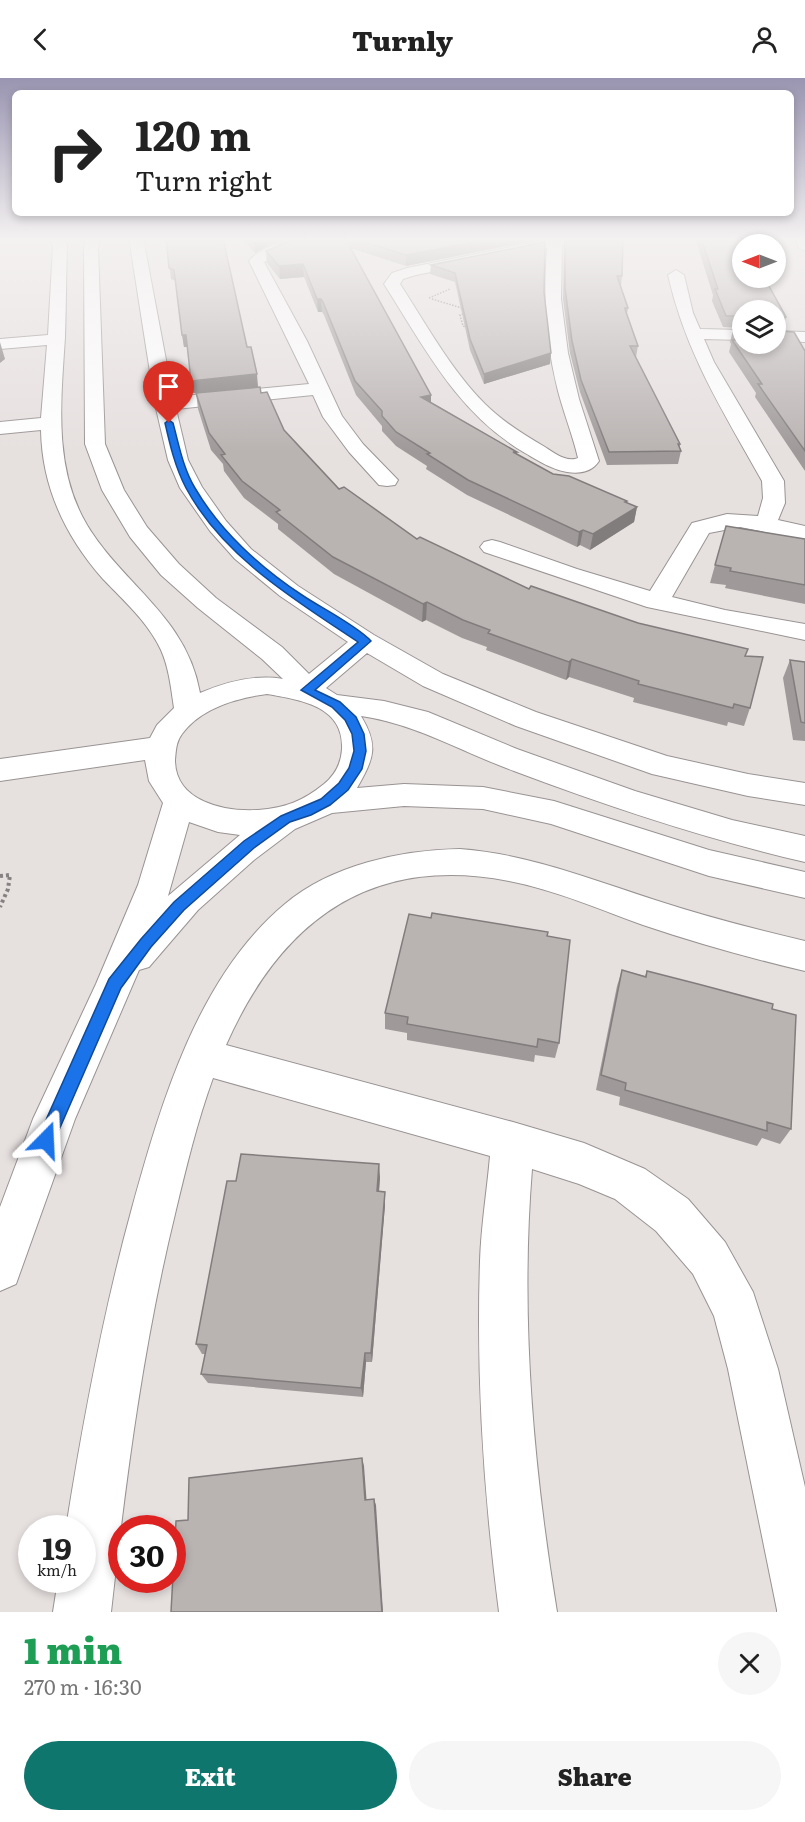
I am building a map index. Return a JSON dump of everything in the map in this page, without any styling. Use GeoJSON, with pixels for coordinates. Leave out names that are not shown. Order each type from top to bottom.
{"type":"FeatureCollection","features":[{"type":"Feature","properties":{"kind":"street"},"geometry":{"type":"LineString","coordinates":[[62,310],[56,339],[50,423],[59,488],[76,525],[103,564],[158,622],[171,641],[181,662],[187,685],[189,710]]}},
{"type":"Feature","properties":{"kind":"street"},"geometry":{"type":"LineString","coordinates":[[82,310],[95,444],[108,483],[118,503],[139,535],[169,568],[207,603],[275,653],[307,690]]}},
{"type":"Feature","properties":{"kind":"street"},"geometry":{"type":"LineString","coordinates":[[149,310],[165,404],[178,460],[191,488],[218,526],[243,554],[289,591],[365,641],[434,680],[526,719],[663,766],[748,785],[805,794]]}},
{"type":"Feature","properties":{"kind":"street"},"geometry":{"type":"LineString","coordinates":[[282,310],[333,417],[350,440],[387,480]]}},
{"type":"Feature","properties":{"kind":"street"},"geometry":{"type":"LineString","coordinates":[[409,310],[465,394],[496,424],[559,464],[577,468],[589,461],[565,437],[552,310]]}},
{"type":"Feature","properties":{"kind":"street"},"geometry":{"type":"LineString","coordinates":[[686,310],[693,334],[721,393],[773,481],[776,495],[773,510],[765,523]]}},
{"type":"Feature","properties":{"kind":"street"},"geometry":{"type":"LineString","coordinates":[[693,334],[732,335]]}},
{"type":"Feature","properties":{"kind":"street"},"geometry":{"type":"LineString","coordinates":[[786,336],[805,337]]}},
{"type":"Feature","properties":{"kind":"street"},"geometry":{"type":"LineString","coordinates":[[0,344],[56,339]]}},
{"type":"Feature","properties":{"kind":"street"},"geometry":{"type":"LineString","coordinates":[[165,404],[319,389]]}},
{"type":"Feature","properties":{"kind":"street"},"geometry":{"type":"LineString","coordinates":[[0,428],[50,423]]}},
{"type":"Feature","properties":{"kind":"street"},"geometry":{"type":"LineString","coordinates":[[518,440],[565,437]]}},
{"type":"Feature","properties":{"kind":"street"},"geometry":{"type":"LineString","coordinates":[[656,602],[700,528],[712,522],[729,519],[765,523],[805,533]]}},
{"type":"Feature","properties":{"kind":"street"},"geometry":{"type":"LineString","coordinates":[[492,547],[569,576],[656,602],[762,626],[805,632]]}},
{"type":"Feature","properties":{"kind":"street"},"geometry":{"type":"LineString","coordinates":[[307,690],[365,641]]}},
{"type":"Feature","properties":{"kind":"street"},"geometry":{"type":"LineString","coordinates":[[394,712],[434,680]]}},
{"type":"Feature","properties":{"kind":"street"},"geometry":{"type":"LineString","coordinates":[[267,685],[307,690],[336,704],[350,717],[358,734],[360,751],[355,769],[344,786],[325,802],[307,812],[285,819],[255,824],[226,822],[200,814],[179,801],[165,785],[159,766],[161,747],[168,734],[189,710],[206,700],[246,687],[267,685]]}},
{"type":"Feature","properties":{"kind":"street"},"geometry":{"type":"LineString","coordinates":[[336,704],[394,712],[428,722],[502,756],[624,801],[762,840],[805,849]]}},
{"type":"Feature","properties":{"kind":"street"},"geometry":{"type":"LineString","coordinates":[[0,770],[161,747]]}},
{"type":"Feature","properties":{"kind":"street"},"geometry":{"type":"LineString","coordinates":[[483,798],[482,778],[493,762],[502,756]]}},
{"type":"Feature","properties":{"kind":"street"},"geometry":{"type":"LineString","coordinates":[[325,802],[404,795],[483,798],[554,813],[709,863],[805,885]]}},
{"type":"Feature","properties":{"kind":"street"},"geometry":{"type":"LineString","coordinates":[[0,1268],[54,1119],[115,984],[155,885],[179,801]]}},
{"type":"Feature","properties":{"kind":"street"},"geometry":{"type":"LineString","coordinates":[[115,984],[146,943],[179,906],[240,852],[285,819]]}},
{"type":"Feature","properties":{"kind":"street"},"geometry":{"type":"LineString","coordinates":[[82,1612],[97,1488],[126,1329],[146,1236],[173,1137],[202,1057],[238,986],[263,950],[301,910],[350,883],[404,865],[459,861],[515,867],[657,916],[746,942],[805,956]]}},
{"type":"Feature","properties":{"kind":"street"},"geometry":{"type":"LineString","coordinates":[[202,1057],[513,1142],[584,1164],[630,1184],[672,1215],[709,1258],[736,1310],[753,1369],[805,1610]]}},
{"type":"Feature","properties":{"kind":"street"},"geometry":{"type":"LineString","coordinates":[[513,1142],[503,1259],[506,1401],[522,1575],[528,1612]]}},
{"type":"Feature","properties":{"kind":"path"},"geometry":{"type":"LineString","coordinates":[[471,311],[460,315],[463,326],[474,329]]}},
{"type":"Feature","properties":{"kind":"path"},"geometry":{"type":"LineString","coordinates":[[0,876],[10,875],[8,889],[0,907]]}},
{"type":"Feature","properties":{"kind":"building"},"geometry":{"type":"Polygon","coordinates":[[[179,310],[239,310],[247,347],[251,347],[257,374],[191,381],[186,335],[182,335],[179,310]]]}},
{"type":"Feature","properties":{"kind":"building"},"geometry":{"type":"Polygon","coordinates":[[[326,310],[384,310],[431,395],[421,397],[553,474],[569,476],[637,507],[593,534],[583,530],[579,532],[468,480],[427,454],[430,453],[396,432],[382,416],[382,411],[355,381],[326,310]]]}},
{"type":"Feature","properties":{"kind":"building"},"geometry":{"type":"Polygon","coordinates":[[[463,310],[546,310],[551,353],[484,374],[470,339],[463,310]]]}},
{"type":"Feature","properties":{"kind":"building"},"geometry":{"type":"Polygon","coordinates":[[[568,310],[625,310],[638,346],[630,346],[680,444],[678,444],[681,451],[609,452],[581,380],[568,310]]]}},
{"type":"Feature","properties":{"kind":"building"},"geometry":{"type":"Polygon","coordinates":[[[723,310],[732,310],[732,316],[726,316],[723,310]]]}},
{"type":"Feature","properties":{"kind":"building"},"geometry":{"type":"Polygon","coordinates":[[[786,332],[794,332],[805,351],[805,451],[758,384],[762,384],[742,354],[786,354],[786,332]]]}},
{"type":"Feature","properties":{"kind":"building"},"geometry":{"type":"Polygon","coordinates":[[[260,387],[261,393],[267,392],[284,430],[339,489],[344,487],[417,539],[420,537],[529,589],[531,586],[638,623],[748,649],[745,656],[763,657],[750,708],[734,704],[733,708],[638,684],[639,681],[572,659],[569,662],[518,644],[488,633],[490,630],[463,620],[427,602],[423,604],[333,557],[276,512],[280,510],[242,481],[221,455],[225,454],[209,433],[196,393],[260,387]]]}},
{"type":"Feature","properties":{"kind":"building"},"geometry":{"type":"Polygon","coordinates":[[[726,526],[805,539],[805,585],[730,571],[731,568],[715,565],[726,526]]]}},
{"type":"Feature","properties":{"kind":"building"},"geometry":{"type":"Polygon","coordinates":[[[790,660],[805,662],[805,723],[801,722],[790,660]]]}},
{"type":"Feature","properties":{"kind":"building"},"geometry":{"type":"Polygon","coordinates":[[[432,913],[548,932],[547,936],[570,940],[559,1043],[538,1039],[537,1047],[407,1024],[408,1017],[385,1013],[409,914],[431,918],[432,913]]]}},
{"type":"Feature","properties":{"kind":"building"},"geometry":{"type":"Polygon","coordinates":[[[622,970],[646,977],[647,971],[698,984],[773,1004],[772,1009],[796,1015],[791,1129],[767,1122],[767,1131],[625,1090],[626,1083],[601,1075],[622,970]]]}},
{"type":"Feature","properties":{"kind":"building"},"geometry":{"type":"Polygon","coordinates":[[[241,1154],[379,1164],[377,1191],[385,1192],[371,1353],[365,1353],[361,1388],[201,1374],[207,1345],[196,1344],[227,1181],[236,1181],[241,1154]]]}},
{"type":"Feature","properties":{"kind":"building"},"geometry":{"type":"Polygon","coordinates":[[[362,1458],[365,1500],[374,1499],[382,1612],[171,1612],[172,1593],[186,1593],[186,1520],[188,1520],[189,1478],[362,1458]]]}},
{"type":"Feature","properties":{"kind":"route"},"geometry":{"type":"LineString","coordinates":[[46,1140],[115,984],[146,943],[213,873],[249,844],[285,819],[307,812],[325,802],[344,786],[355,769],[360,751],[358,734],[350,717],[336,704],[307,690],[365,641],[289,591],[243,554],[218,526],[191,488],[178,460],[169,423]]}}]}
